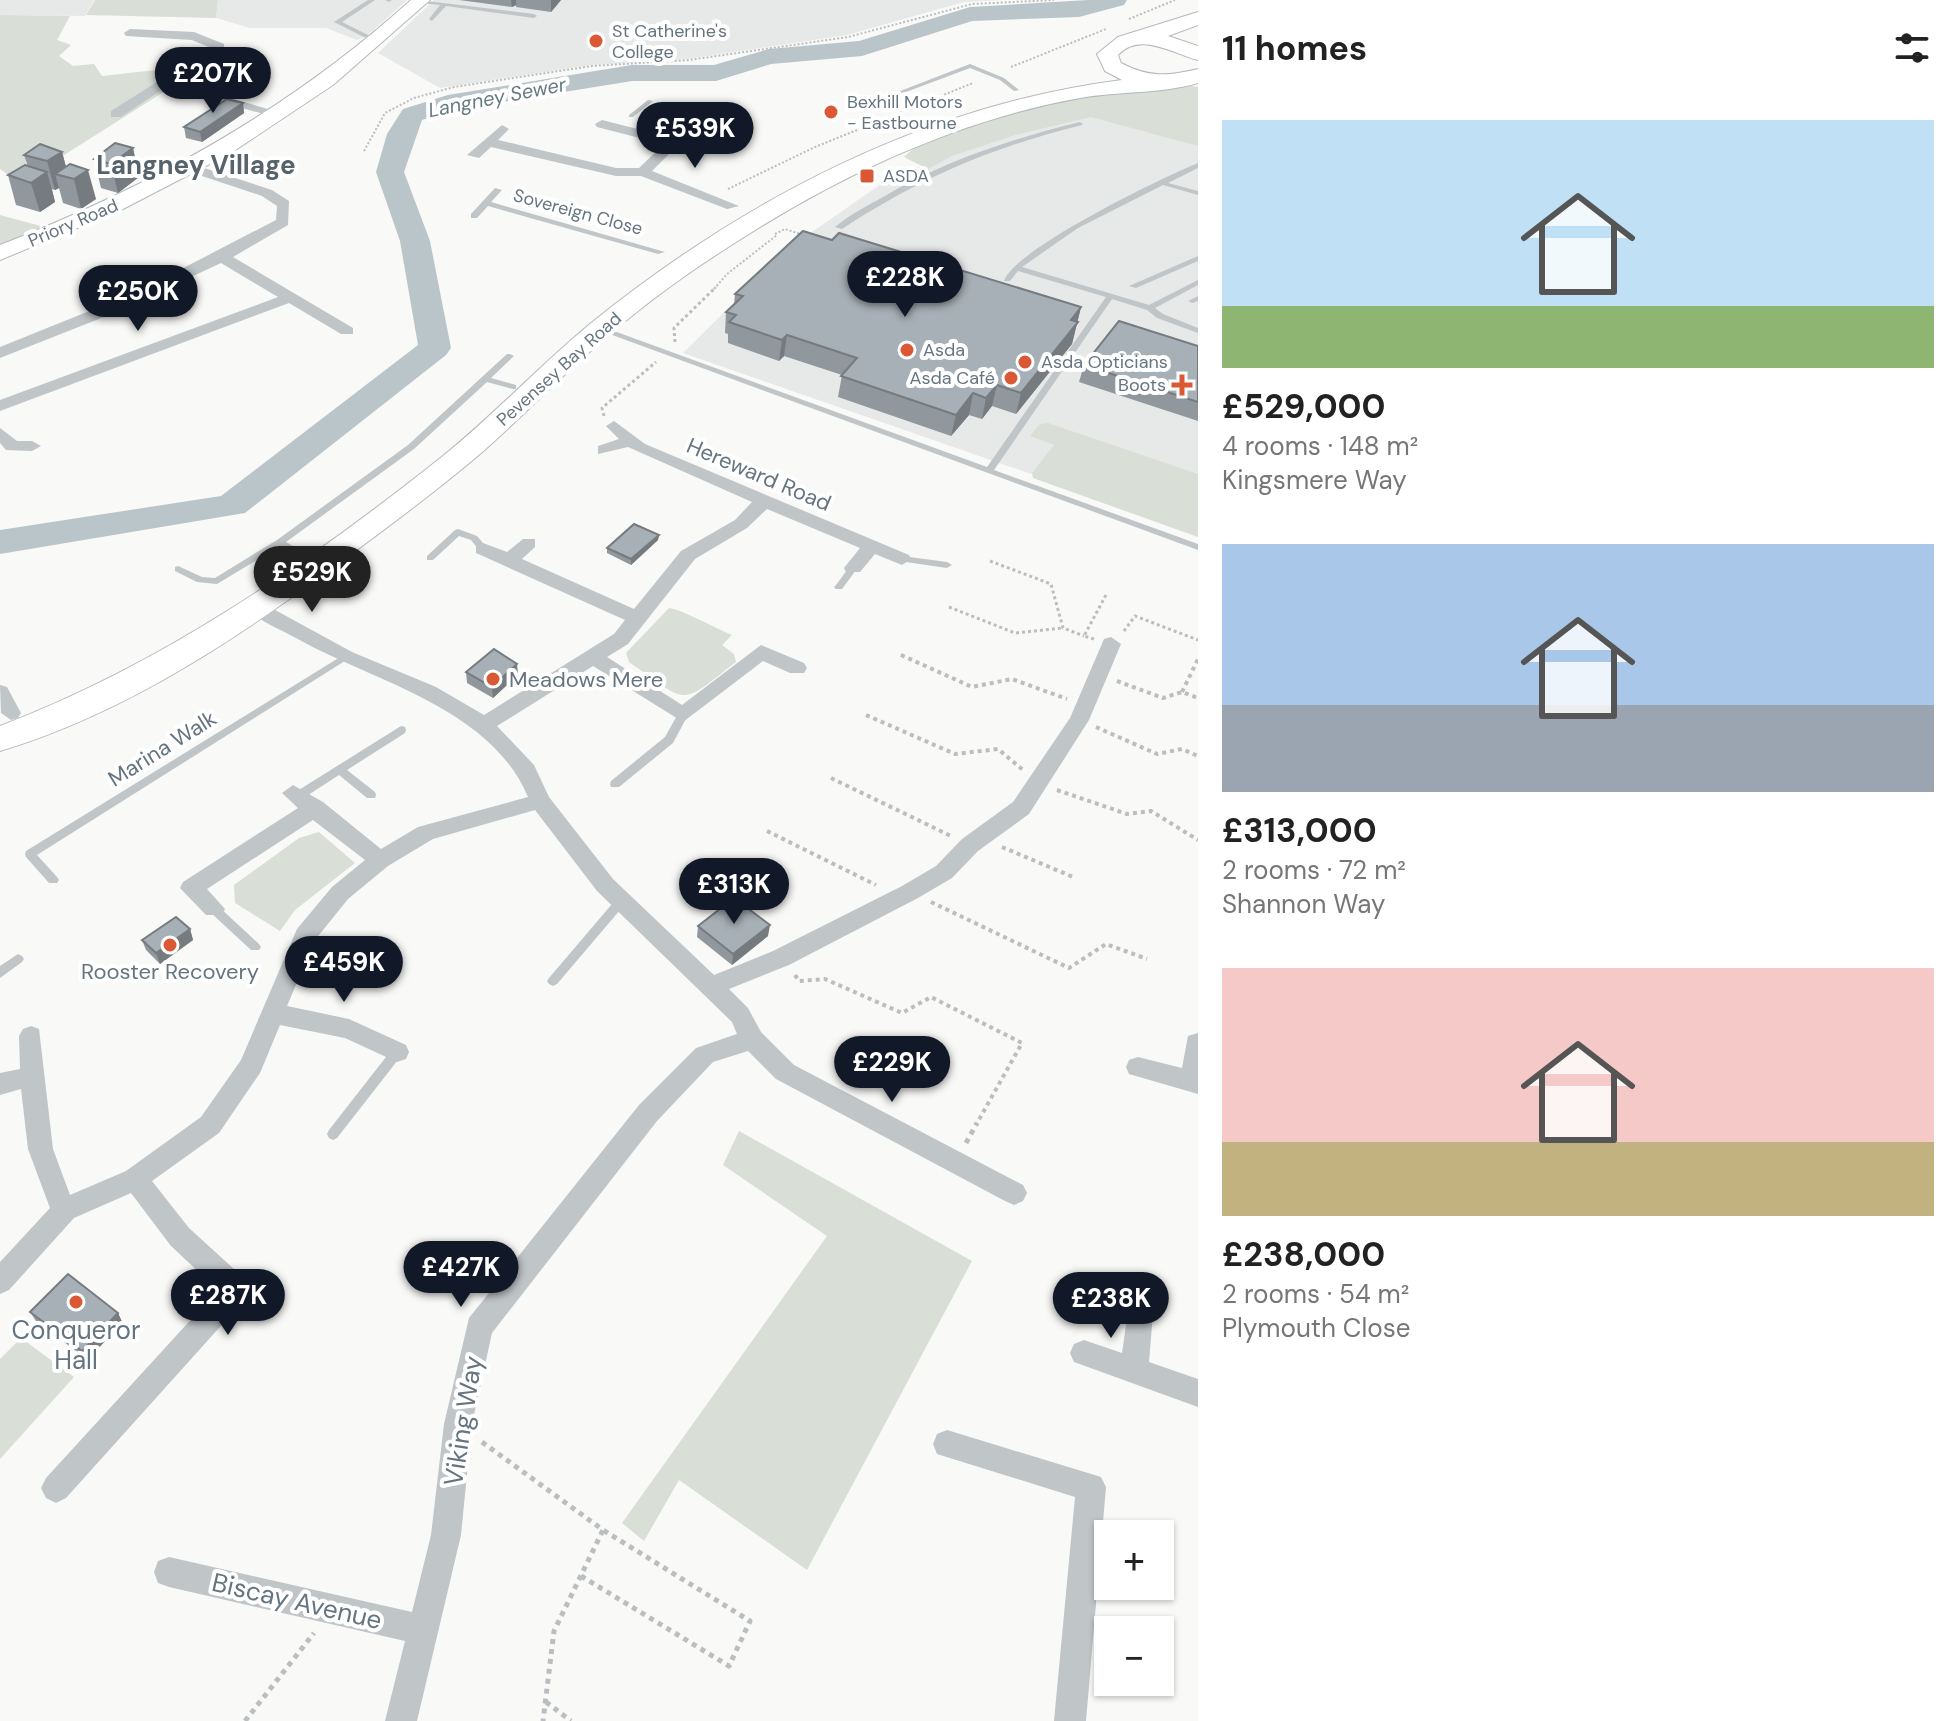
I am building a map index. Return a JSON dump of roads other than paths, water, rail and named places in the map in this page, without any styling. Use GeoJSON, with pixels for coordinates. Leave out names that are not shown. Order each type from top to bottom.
{"type":"FeatureCollection","features":[{"type":"Feature","properties":{"kind":"main road"},"geometry":{"type":"LineString","coordinates":[[1198,21],[1197,53],[1170,42],[1137,40],[1198,21]]}},
{"type":"Feature","properties":{"kind":"main road","name":"Pevensey Bay Road"},"geometry":{"type":"LineString","coordinates":[[0,739],[135,680],[259,609],[468,450],[600,329],[706,250],[741,215],[846,146],[944,110],[1016,90],[1076,78],[1092,72],[1107,60],[1110,48],[1137,40]]}},
{"type":"Feature","properties":{"kind":"main road"},"geometry":{"type":"LineString","coordinates":[[1107,60],[1122,73],[1156,82]]}},
{"type":"Feature","properties":{"kind":"main road","name":"Pevensey Bay Road"},"geometry":{"type":"LineString","coordinates":[[4,707],[124,664],[202,622],[291,548],[418,468],[500,383],[661,252],[961,123],[1030,103],[1105,87],[1194,79]]}},
{"type":"Feature","properties":{"kind":"street","name":"Priory Road"},"geometry":{"type":"LineString","coordinates":[[0,253],[56,232],[192,168],[278,114],[376,41],[420,0]]}},
{"type":"Feature","properties":{"kind":"street"},"geometry":{"type":"LineString","coordinates":[[116,114],[220,47],[194,36],[130,33]]}},
{"type":"Feature","properties":{"kind":"street"},"geometry":{"type":"LineString","coordinates":[[165,83],[278,114]]}},
{"type":"Feature","properties":{"kind":"street"},"geometry":{"type":"LineString","coordinates":[[619,128],[631,116]]}},
{"type":"Feature","properties":{"kind":"street"},"geometry":{"type":"LineString","coordinates":[[602,124],[660,139],[667,149],[643,172]]}},
{"type":"Feature","properties":{"kind":"street"},"geometry":{"type":"LineString","coordinates":[[474,155],[502,129]]}},
{"type":"Feature","properties":{"kind":"street"},"geometry":{"type":"LineString","coordinates":[[488,142],[616,172],[643,172],[704,194],[741,215]]}},
{"type":"Feature","properties":{"kind":"street"},"geometry":{"type":"LineString","coordinates":[[0,353],[102,314],[224,258],[283,222],[284,204],[267,193],[192,168]]}},
{"type":"Feature","properties":{"kind":"street"},"geometry":{"type":"LineString","coordinates":[[224,258],[347,331]]}},
{"type":"Feature","properties":{"kind":"street"},"geometry":{"type":"LineString","coordinates":[[0,406],[291,297]]}},
{"type":"Feature","properties":{"kind":"street","name":"Hereward Road"},"geometry":{"type":"LineString","coordinates":[[614,426],[639,448],[902,559]]}},
{"type":"Feature","properties":{"kind":"street"},"geometry":{"type":"LineString","coordinates":[[0,433],[12,446],[32,446]]}},
{"type":"Feature","properties":{"kind":"street"},"geometry":{"type":"LineString","coordinates":[[604,450],[630,441]]}},
{"type":"Feature","properties":{"kind":"street"},"geometry":{"type":"LineString","coordinates":[[484,725],[621,639],[688,555],[741,524],[763,502]]}},
{"type":"Feature","properties":{"kind":"street"},"geometry":{"type":"LineString","coordinates":[[508,561],[529,543]]}},
{"type":"Feature","properties":{"kind":"street"},"geometry":{"type":"LineString","coordinates":[[853,568],[871,547]]}},
{"type":"Feature","properties":{"kind":"street"},"geometry":{"type":"LineString","coordinates":[[483,549],[639,619]]}},
{"type":"Feature","properties":{"kind":"street"},"geometry":{"type":"LineString","coordinates":[[259,609],[345,657],[429,692],[484,725],[527,770],[540,801],[605,885],[740,1015],[752,1039],[785,1072],[1014,1193]]}},
{"type":"Feature","properties":{"kind":"street"},"geometry":{"type":"LineString","coordinates":[[712,986],[781,958],[944,872],[975,841],[1021,808],[1040,784],[1081,712],[1111,644]]}},
{"type":"Feature","properties":{"kind":"street"},"geometry":{"type":"LineString","coordinates":[[595,658],[683,715],[761,652],[797,668]]}},
{"type":"Feature","properties":{"kind":"street"},"geometry":{"type":"LineString","coordinates":[[214,909],[191,888],[302,799],[380,860]]}},
{"type":"Feature","properties":{"kind":"street"},"geometry":{"type":"LineString","coordinates":[[0,1281],[65,1210],[135,1179],[210,1125],[251,1066],[305,935],[340,893],[380,860],[426,833],[540,801]]}},
{"type":"Feature","properties":{"kind":"street"},"geometry":{"type":"LineString","coordinates":[[271,1013],[349,1029],[397,1052]]}},
{"type":"Feature","properties":{"kind":"street"},"geometry":{"type":"LineString","coordinates":[[31,1036],[32,1076],[42,1161],[52,1191],[65,1210]]}},
{"type":"Feature","properties":{"kind":"street","name":"Viking Way"},"geometry":{"type":"LineString","coordinates":[[401,1721],[446,1535],[458,1424],[479,1327],[648,1113],[705,1055],[752,1039]]}},
{"type":"Feature","properties":{"kind":"street"},"geometry":{"type":"LineString","coordinates":[[1138,1067],[1195,1083],[1198,1041]]}},
{"type":"Feature","properties":{"kind":"street"},"geometry":{"type":"LineString","coordinates":[[0,1084],[32,1076]]}},
{"type":"Feature","properties":{"kind":"street"},"geometry":{"type":"LineString","coordinates":[[56,1488],[236,1289],[180,1237],[135,1179]]}},
{"type":"Feature","properties":{"kind":"street"},"geometry":{"type":"LineString","coordinates":[[1134,1371],[1139,1313]]}},
{"type":"Feature","properties":{"kind":"street"},"geometry":{"type":"LineString","coordinates":[[1084,1353],[1198,1393]]}},
{"type":"Feature","properties":{"kind":"street"},"geometry":{"type":"LineString","coordinates":[[947,1444],[1091,1487],[1070,1721]]}},
{"type":"Feature","properties":{"kind":"street","name":"Biscay Avenue"},"geometry":{"type":"LineString","coordinates":[[169,1572],[425,1630]]}},
{"type":"Feature","properties":{"kind":"lane"},"geometry":{"type":"LineString","coordinates":[[372,0],[337,22],[376,41]]}},
{"type":"Feature","properties":{"kind":"lane"},"geometry":{"type":"LineString","coordinates":[[420,0],[534,16]]}},
{"type":"Feature","properties":{"kind":"lane"},"geometry":{"type":"LineString","coordinates":[[432,19],[444,5]]}},
{"type":"Feature","properties":{"kind":"lane"},"geometry":{"type":"LineString","coordinates":[[880,100],[960,67],[970,66],[1016,90]]}},
{"type":"Feature","properties":{"kind":"lane"},"geometry":{"type":"LineString","coordinates":[[631,116],[650,101]]}},
{"type":"Feature","properties":{"kind":"lane"},"geometry":{"type":"LineString","coordinates":[[839,227],[892,192],[949,163],[1080,124]]}},
{"type":"Feature","properties":{"kind":"lane"},"geometry":{"type":"LineString","coordinates":[[1007,279],[1016,268],[1075,226],[1198,165]]}},
{"type":"Feature","properties":{"kind":"lane"},"geometry":{"type":"LineString","coordinates":[[1162,183],[1198,193]]}},
{"type":"Feature","properties":{"kind":"lane","name":"Sovereign Close"},"geometry":{"type":"LineString","coordinates":[[474,216],[498,190]]}},
{"type":"Feature","properties":{"kind":"lane","name":"Sovereign Close"},"geometry":{"type":"LineString","coordinates":[[486,203],[661,252]]}},
{"type":"Feature","properties":{"kind":"lane"},"geometry":{"type":"LineString","coordinates":[[1133,286],[1196,260]]}},
{"type":"Feature","properties":{"kind":"lane"},"geometry":{"type":"LineString","coordinates":[[1016,268],[1150,308],[1160,316],[1198,331]]}},
{"type":"Feature","properties":{"kind":"lane"},"geometry":{"type":"LineString","coordinates":[[1150,308],[1198,282]]}},
{"type":"Feature","properties":{"kind":"lane"},"geometry":{"type":"LineString","coordinates":[[989,471],[1110,297]]}},
{"type":"Feature","properties":{"kind":"lane"},"geometry":{"type":"LineString","coordinates":[[600,329],[1198,547]]}},
{"type":"Feature","properties":{"kind":"lane"},"geometry":{"type":"LineString","coordinates":[[500,383],[510,356]]}},
{"type":"Feature","properties":{"kind":"lane"},"geometry":{"type":"LineString","coordinates":[[430,558],[458,532],[474,538],[483,549]]}},
{"type":"Feature","properties":{"kind":"lane"},"geometry":{"type":"LineString","coordinates":[[178,569],[200,580],[217,581],[291,548]]}},
{"type":"Feature","properties":{"kind":"lane"},"geometry":{"type":"LineString","coordinates":[[902,559],[947,565]]}},
{"type":"Feature","properties":{"kind":"lane"},"geometry":{"type":"LineString","coordinates":[[839,587],[853,568]]}},
{"type":"Feature","properties":{"kind":"lane","name":"Marina Walk"},"geometry":{"type":"LineString","coordinates":[[53,880],[30,854],[345,657]]}},
{"type":"Feature","properties":{"kind":"lane"},"geometry":{"type":"LineString","coordinates":[[615,784],[669,740],[683,715]]}},
{"type":"Feature","properties":{"kind":"lane"},"geometry":{"type":"LineString","coordinates":[[302,799],[339,769],[401,730]]}},
{"type":"Feature","properties":{"kind":"lane"},"geometry":{"type":"LineString","coordinates":[[339,769],[371,795]]}},
{"type":"Feature","properties":{"kind":"lane"},"geometry":{"type":"LineString","coordinates":[[553,981],[622,900]]}},
{"type":"Feature","properties":{"kind":"lane"},"geometry":{"type":"LineString","coordinates":[[214,909],[255,947]]}},
{"type":"Feature","properties":{"kind":"lane"},"geometry":{"type":"LineString","coordinates":[[0,973],[18,959]]}},
{"type":"Feature","properties":{"kind":"lane"},"geometry":{"type":"LineString","coordinates":[[333,1134],[397,1052]]}},
{"type":"Feature","properties":{"kind":"waterway","name":"Langney Sewer"},"geometry":{"type":"LineString","coordinates":[[0,542],[232,505],[435,348],[415,241],[390,172],[401,134],[412,115],[448,103],[632,73],[716,73],[769,57],[862,48],[970,14],[1079,10],[1115,0]]}},
{"type":"Feature","properties":{"kind":"place","name":"St Catherine's College"},"geometry":{"type":"Point","coordinates":[596,41]}},
{"type":"Feature","properties":{"kind":"place","name":"Bexhill Motors - Eastbourne"},"geometry":{"type":"Point","coordinates":[831,112]}},
{"type":"Feature","properties":{"kind":"place","name":"ASDA"},"geometry":{"type":"Point","coordinates":[867,176]}},
{"type":"Feature","properties":{"kind":"place","name":"Asda"},"geometry":{"type":"Point","coordinates":[907,350]}},
{"type":"Feature","properties":{"kind":"place","name":"Asda Opticians"},"geometry":{"type":"Point","coordinates":[1025,362]}},
{"type":"Feature","properties":{"kind":"place","name":"Asda Café"},"geometry":{"type":"Point","coordinates":[1011,378]}},
{"type":"Feature","properties":{"kind":"place","name":"Boots"},"geometry":{"type":"Point","coordinates":[1182,385]}},
{"type":"Feature","properties":{"kind":"place","name":"Meadows Mere"},"geometry":{"type":"Point","coordinates":[493,679]}},
{"type":"Feature","properties":{"kind":"place","name":"Rooster Recovery"},"geometry":{"type":"Point","coordinates":[170,945]}},
{"type":"Feature","properties":{"kind":"place","name":"Conqueror Hall"},"geometry":{"type":"Point","coordinates":[76,1302]}},
{"type":"Feature","properties":{"kind":"district","name":"Langney Village"},"geometry":{"type":"Point","coordinates":[196,165]}}]}
